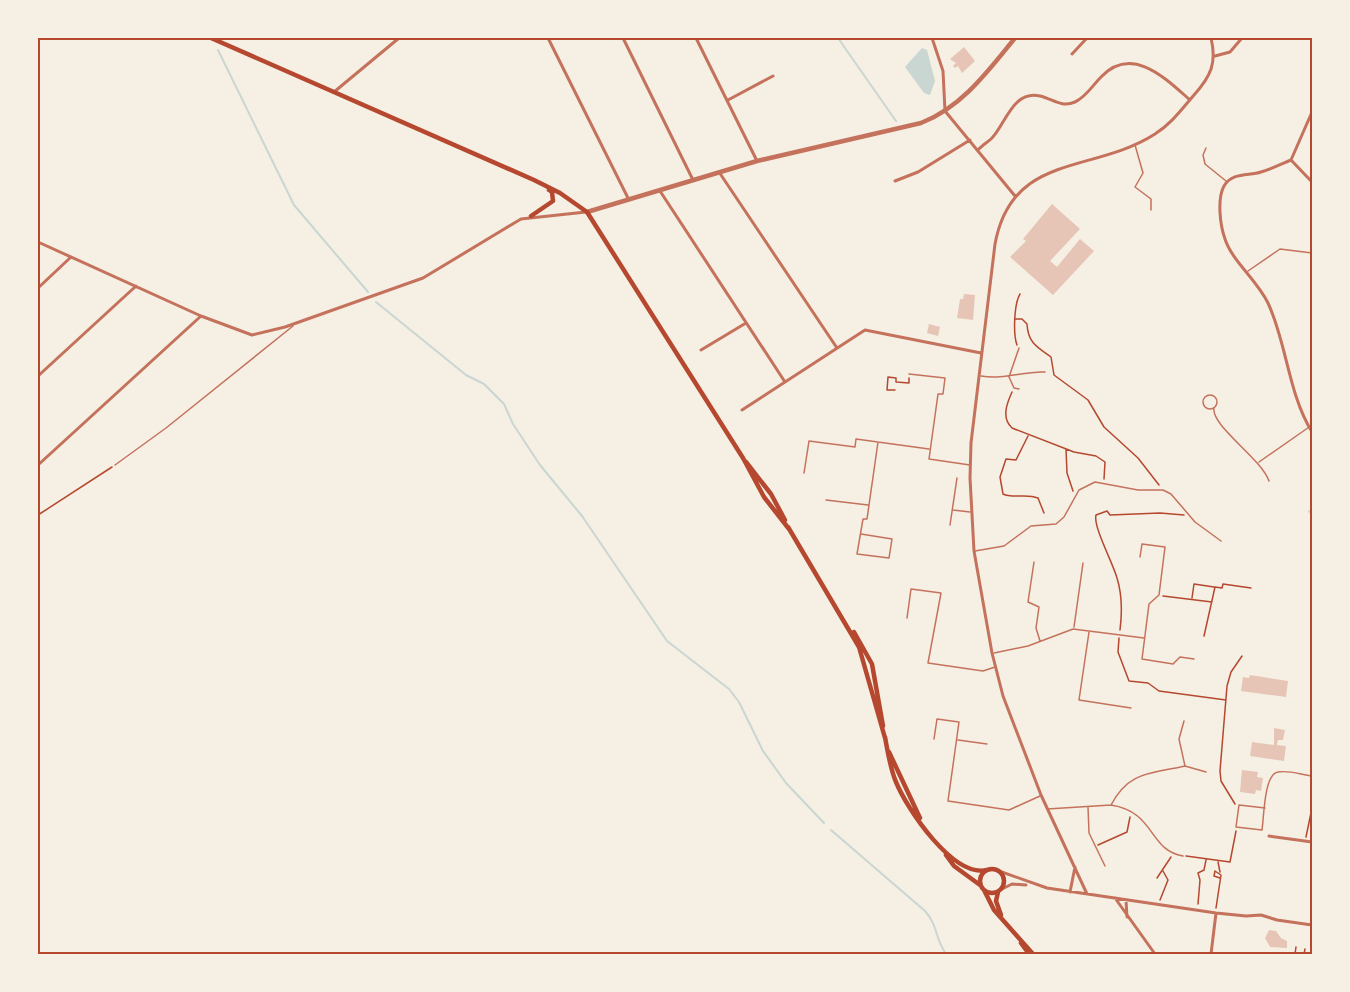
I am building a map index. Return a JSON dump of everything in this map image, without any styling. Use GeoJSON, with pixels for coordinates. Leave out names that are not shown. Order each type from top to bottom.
{"type":"FeatureCollection","features":[{"type":"Feature","properties":{"kind":"main road"},"geometry":{"type":"LineString","coordinates":[[211,38],[534,180],[560,193],[587,212],[743,458],[764,497],[789,529],[846,621],[867,670],[892,771],[912,812],[940,845],[954,866],[983,889],[992,893],[1000,890]]}},
{"type":"Feature","properties":{"kind":"main road"},"geometry":{"type":"LineString","coordinates":[[531,216],[551,204],[554,197],[552,192],[534,180]]}},
{"type":"Feature","properties":{"kind":"main road"},"geometry":{"type":"LineString","coordinates":[[940,845],[968,869],[999,871],[1004,881],[996,896],[997,906],[1007,925]]}},
{"type":"Feature","properties":{"kind":"main road"},"geometry":{"type":"LineString","coordinates":[[987,870],[981,876],[983,889],[991,905],[1031,954]]}},
{"type":"Feature","properties":{"kind":"street"},"geometry":{"type":"LineString","coordinates":[[334,92],[399,38]]}},
{"type":"Feature","properties":{"kind":"street"},"geometry":{"type":"LineString","coordinates":[[548,38],[630,201]]}},
{"type":"Feature","properties":{"kind":"street"},"geometry":{"type":"LineString","coordinates":[[623,38],[693,180]]}},
{"type":"Feature","properties":{"kind":"street"},"geometry":{"type":"LineString","coordinates":[[696,38],[757,161]]}},
{"type":"Feature","properties":{"kind":"street"},"geometry":{"type":"LineString","coordinates":[[932,38],[943,71],[945,111],[1015,196]]}},
{"type":"Feature","properties":{"kind":"street"},"geometry":{"type":"LineString","coordinates":[[38,242],[201,316],[252,335],[296,323],[423,278],[441,269],[513,222],[531,216],[587,212],[630,201],[718,171],[900,130],[945,111],[979,81],[1015,38]]}},
{"type":"Feature","properties":{"kind":"street"},"geometry":{"type":"LineString","coordinates":[[1072,54],[1087,38]]}},
{"type":"Feature","properties":{"kind":"street"},"geometry":{"type":"LineString","coordinates":[[1087,894],[1041,795],[1015,729],[995,667],[974,552],[970,512],[970,465],[978,375],[998,229],[1002,215],[1015,196],[1038,177],[1135,145],[1165,127],[1210,77],[1215,56],[1211,38]]}},
{"type":"Feature","properties":{"kind":"street"},"geometry":{"type":"LineString","coordinates":[[1215,56],[1230,52],[1242,38]]}},
{"type":"Feature","properties":{"kind":"street"},"geometry":{"type":"LineString","coordinates":[[978,150],[994,136],[1019,101],[1034,95],[1064,104],[1074,102],[1082,98],[1102,75],[1123,64],[1149,67],[1190,100]]}},
{"type":"Feature","properties":{"kind":"street"},"geometry":{"type":"LineString","coordinates":[[728,100],[773,76]]}},
{"type":"Feature","properties":{"kind":"street"},"geometry":{"type":"LineString","coordinates":[[1312,112],[1291,160],[1261,172],[1236,176],[1227,181],[1221,195],[1223,234],[1234,256],[1248,271],[1269,305],[1297,400],[1312,432]]}},
{"type":"Feature","properties":{"kind":"street"},"geometry":{"type":"LineString","coordinates":[[896,181],[918,172],[970,140]]}},
{"type":"Feature","properties":{"kind":"street"},"geometry":{"type":"LineString","coordinates":[[1291,160],[1312,182]]}},
{"type":"Feature","properties":{"kind":"street"},"geometry":{"type":"LineString","coordinates":[[718,171],[837,348]]}},
{"type":"Feature","properties":{"kind":"street"},"geometry":{"type":"LineString","coordinates":[[660,191],[785,382]]}},
{"type":"Feature","properties":{"kind":"street"},"geometry":{"type":"LineString","coordinates":[[38,288],[71,257]]}},
{"type":"Feature","properties":{"kind":"street"},"geometry":{"type":"LineString","coordinates":[[38,376],[136,286]]}},
{"type":"Feature","properties":{"kind":"street"},"geometry":{"type":"LineString","coordinates":[[38,465],[201,316]]}},
{"type":"Feature","properties":{"kind":"street"},"geometry":{"type":"LineString","coordinates":[[701,350],[747,323]]}},
{"type":"Feature","properties":{"kind":"street"},"geometry":{"type":"LineString","coordinates":[[742,410],[868,329],[981,353]]}},
{"type":"Feature","properties":{"kind":"street"},"geometry":{"type":"LineString","coordinates":[[1269,836],[1312,842]]}},
{"type":"Feature","properties":{"kind":"street"},"geometry":{"type":"LineString","coordinates":[[1070,892],[1075,865]]}},
{"type":"Feature","properties":{"kind":"street"},"geometry":{"type":"LineString","coordinates":[[999,871],[1034,886]]}},
{"type":"Feature","properties":{"kind":"street"},"geometry":{"type":"LineString","coordinates":[[1000,890],[1016,883],[1246,916],[1262,915],[1275,920],[1312,925]]}},
{"type":"Feature","properties":{"kind":"street"},"geometry":{"type":"LineString","coordinates":[[1115,898],[1129,921],[1155,954]]}},
{"type":"Feature","properties":{"kind":"street"},"geometry":{"type":"LineString","coordinates":[[1126,900],[1125,908],[1129,921]]}},
{"type":"Feature","properties":{"kind":"street"},"geometry":{"type":"LineString","coordinates":[[1211,954],[1216,912]]}},
{"type":"Feature","properties":{"kind":"lane"},"geometry":{"type":"LineString","coordinates":[[1135,145],[1143,173],[1135,187],[1151,199],[1151,210]]}},
{"type":"Feature","properties":{"kind":"lane"},"geometry":{"type":"LineString","coordinates":[[1206,148],[1203,155],[1205,164],[1227,181]]}},
{"type":"Feature","properties":{"kind":"lane"},"geometry":{"type":"LineString","coordinates":[[1248,271],[1280,249],[1312,253]]}},
{"type":"Feature","properties":{"kind":"lane"},"geometry":{"type":"LineString","coordinates":[[115,465],[166,428],[296,323]]}},
{"type":"Feature","properties":{"kind":"lane"},"geometry":{"type":"LineString","coordinates":[[1018,389],[1014,388],[1010,377],[1019,348]]}},
{"type":"Feature","properties":{"kind":"lane"},"geometry":{"type":"LineString","coordinates":[[978,375],[1010,377],[1028,371],[1045,372]]}},
{"type":"Feature","properties":{"kind":"lane"},"geometry":{"type":"LineString","coordinates":[[909,374],[945,378],[943,394],[938,394],[929,459],[970,465]]}},
{"type":"Feature","properties":{"kind":"lane"},"geometry":{"type":"LineString","coordinates":[[1214,408],[1207,409],[1204,406],[1203,399],[1206,396],[1211,395],[1216,400],[1215,419],[1259,463],[1269,481]]}},
{"type":"Feature","properties":{"kind":"lane"},"geometry":{"type":"LineString","coordinates":[[1259,463],[1311,426]]}},
{"type":"Feature","properties":{"kind":"lane"},"geometry":{"type":"LineString","coordinates":[[804,473],[809,441],[855,447],[856,439],[930,449]]}},
{"type":"Feature","properties":{"kind":"lane"},"geometry":{"type":"LineString","coordinates":[[861,534],[892,539],[889,558],[858,554],[861,534],[869,505],[878,442]]}},
{"type":"Feature","properties":{"kind":"lane"},"geometry":{"type":"LineString","coordinates":[[950,525],[957,478]]}},
{"type":"Feature","properties":{"kind":"lane"},"geometry":{"type":"LineString","coordinates":[[974,552],[1004,546],[1031,526],[1058,522],[1074,494],[1085,485],[1104,483],[1125,488],[1163,490],[1171,494],[1188,515],[1221,541]]}},
{"type":"Feature","properties":{"kind":"lane"},"geometry":{"type":"LineString","coordinates":[[826,500],[869,505]]}},
{"type":"Feature","properties":{"kind":"lane"},"geometry":{"type":"LineString","coordinates":[[952,510],[970,512]]}},
{"type":"Feature","properties":{"kind":"lane"},"geometry":{"type":"LineString","coordinates":[[1140,557],[1142,544],[1165,547],[1159,595],[1149,604],[1142,659],[1173,664],[1180,657],[1194,659]]}},
{"type":"Feature","properties":{"kind":"lane"},"geometry":{"type":"LineString","coordinates":[[1034,562],[1028,602],[1038,608],[1036,628],[1040,642]]}},
{"type":"Feature","properties":{"kind":"lane"},"geometry":{"type":"LineString","coordinates":[[1073,629],[1083,562]]}},
{"type":"Feature","properties":{"kind":"lane"},"geometry":{"type":"LineString","coordinates":[[908,618],[911,589],[941,593],[928,663],[983,671],[995,667]]}},
{"type":"Feature","properties":{"kind":"lane"},"geometry":{"type":"LineString","coordinates":[[992,653],[1040,642],[1073,629],[1145,639]]}},
{"type":"Feature","properties":{"kind":"lane"},"geometry":{"type":"LineString","coordinates":[[1089,631],[1079,700],[1131,708]]}},
{"type":"Feature","properties":{"kind":"lane"},"geometry":{"type":"LineString","coordinates":[[934,739],[937,719],[959,722],[948,801],[1009,810],[1041,795]]}},
{"type":"Feature","properties":{"kind":"lane"},"geometry":{"type":"LineString","coordinates":[[1184,721],[1179,739],[1185,766]]}},
{"type":"Feature","properties":{"kind":"lane"},"geometry":{"type":"LineString","coordinates":[[957,740],[987,744]]}},
{"type":"Feature","properties":{"kind":"lane"},"geometry":{"type":"LineString","coordinates":[[1111,806],[1124,785],[1131,779],[1185,766],[1206,772]]}},
{"type":"Feature","properties":{"kind":"lane"},"geometry":{"type":"LineString","coordinates":[[1265,808],[1239,805],[1236,827],[1262,830],[1265,808],[1268,781],[1274,773],[1312,776]]}},
{"type":"Feature","properties":{"kind":"lane"},"geometry":{"type":"LineString","coordinates":[[1047,808],[1111,806],[1132,811],[1143,818],[1159,843],[1183,856]]}},
{"type":"Feature","properties":{"kind":"lane"},"geometry":{"type":"LineString","coordinates":[[1088,807],[1089,834],[1105,866]]}},
{"type":"Feature","properties":{"kind":"path"},"geometry":{"type":"LineString","coordinates":[[1019,348],[1015,340],[1016,300],[1020,294]]}},
{"type":"Feature","properties":{"kind":"path"},"geometry":{"type":"LineString","coordinates":[[1016,319],[1022,319],[1027,324],[1028,336],[1032,345],[1051,357],[1054,375],[1088,400],[1104,427],[1145,466],[1163,490]]}},
{"type":"Feature","properties":{"kind":"path"},"geometry":{"type":"LineString","coordinates":[[895,390],[887,390],[888,377],[896,378],[896,382],[909,383],[909,374]]}},
{"type":"Feature","properties":{"kind":"path"},"geometry":{"type":"LineString","coordinates":[[1014,388],[1006,410],[1007,424],[1053,446],[1096,456],[1105,462],[1104,483]]}},
{"type":"Feature","properties":{"kind":"path"},"geometry":{"type":"LineString","coordinates":[[1029,435],[1016,460],[1006,459],[1000,477],[1003,494],[1006,496],[1025,494],[1038,498],[1044,513]]}},
{"type":"Feature","properties":{"kind":"path"},"geometry":{"type":"LineString","coordinates":[[1066,448],[1067,473],[1074,494]]}},
{"type":"Feature","properties":{"kind":"path"},"geometry":{"type":"LineString","coordinates":[[38,515],[115,465]]}},
{"type":"Feature","properties":{"kind":"path"},"geometry":{"type":"LineString","coordinates":[[1188,515],[1160,513],[1110,515],[1107,511],[1096,515],[1096,528],[1106,545],[1117,576],[1122,616],[1118,652],[1129,681],[1148,683],[1159,691],[1226,700]]}},
{"type":"Feature","properties":{"kind":"path"},"geometry":{"type":"LineString","coordinates":[[1192,599],[1194,584],[1222,588],[1223,584],[1251,588]]}},
{"type":"Feature","properties":{"kind":"path"},"geometry":{"type":"LineString","coordinates":[[1204,636],[1215,587]]}},
{"type":"Feature","properties":{"kind":"path"},"geometry":{"type":"LineString","coordinates":[[1159,595],[1213,603]]}},
{"type":"Feature","properties":{"kind":"path"},"geometry":{"type":"LineString","coordinates":[[1239,805],[1233,803],[1221,781],[1229,677],[1242,656]]}},
{"type":"Feature","properties":{"kind":"path"},"geometry":{"type":"LineString","coordinates":[[1305,841],[1312,808]]}},
{"type":"Feature","properties":{"kind":"path"},"geometry":{"type":"LineString","coordinates":[[1095,846],[1126,832],[1132,811]]}},
{"type":"Feature","properties":{"kind":"path"},"geometry":{"type":"LineString","coordinates":[[1183,856],[1227,862],[1232,859],[1236,827]]}},
{"type":"Feature","properties":{"kind":"path"},"geometry":{"type":"LineString","coordinates":[[1157,878],[1172,852]]}},
{"type":"Feature","properties":{"kind":"path"},"geometry":{"type":"LineString","coordinates":[[1197,909],[1200,880],[1198,873],[1204,870],[1206,859]]}},
{"type":"Feature","properties":{"kind":"path"},"geometry":{"type":"LineString","coordinates":[[1216,912],[1220,878],[1218,861]]}},
{"type":"Feature","properties":{"kind":"path"},"geometry":{"type":"LineString","coordinates":[[1159,904],[1161,890],[1168,880],[1163,871]]}},
{"type":"Feature","properties":{"kind":"path"},"geometry":{"type":"LineString","coordinates":[[1220,872],[1215,871],[1214,874],[1220,878]]}},
{"type":"Feature","properties":{"kind":"path"},"geometry":{"type":"LineString","coordinates":[[1295,954],[1296,947]]}},
{"type":"Feature","properties":{"kind":"path"},"geometry":{"type":"LineString","coordinates":[[1304,954],[1305,949]]}},
{"type":"Feature","properties":{"kind":"shaded area"},"geometry":{"type":"Polygon","coordinates":[[[922,48],[927,50],[935,81],[930,95],[924,93],[905,67],[922,48]]]}},
{"type":"Feature","properties":{"kind":"building"},"geometry":{"type":"Polygon","coordinates":[[[964,47],[975,61],[962,73],[958,66],[955,68],[953,66],[956,63],[950,59],[964,47]]]}},
{"type":"Feature","properties":{"kind":"building"},"geometry":{"type":"Polygon","coordinates":[[[1052,204],[1080,229],[1050,261],[1057,267],[1080,239],[1094,251],[1053,295],[1010,257],[1026,241],[1023,239],[1052,204]]]}},
{"type":"Feature","properties":{"kind":"building"},"geometry":{"type":"Polygon","coordinates":[[[964,294],[975,295],[973,320],[957,318],[960,299],[963,299],[964,294]]]}},
{"type":"Feature","properties":{"kind":"building"},"geometry":{"type":"Polygon","coordinates":[[[929,324],[940,327],[938,336],[927,333],[929,324]]]}},
{"type":"Feature","properties":{"kind":"building"},"geometry":{"type":"Polygon","coordinates":[[[1250,675],[1288,681],[1286,697],[1241,691],[1243,677],[1249,678],[1250,675]]]}},
{"type":"Feature","properties":{"kind":"building"},"geometry":{"type":"Polygon","coordinates":[[[1274,728],[1285,730],[1283,740],[1278,740],[1277,745],[1286,746],[1284,761],[1250,756],[1252,742],[1274,745],[1274,728]]]}},
{"type":"Feature","properties":{"kind":"building"},"geometry":{"type":"Polygon","coordinates":[[[1242,770],[1258,772],[1257,777],[1263,778],[1261,791],[1256,790],[1255,794],[1240,792],[1242,770]]]}},
{"type":"Feature","properties":{"kind":"building"},"geometry":{"type":"Polygon","coordinates":[[[1269,930],[1276,931],[1281,938],[1287,941],[1287,948],[1270,947],[1265,938],[1269,930]]]}},
{"type":"Feature","properties":{"kind":"waterway"},"geometry":{"type":"LineString","coordinates":[[838,38],[896,121]]}},
{"type":"Feature","properties":{"kind":"waterway"},"geometry":{"type":"LineString","coordinates":[[218,50],[294,205],[368,292]]}},
{"type":"Feature","properties":{"kind":"waterway"},"geometry":{"type":"LineString","coordinates":[[376,302],[466,375],[484,384],[504,404],[513,424],[540,465],[582,516],[667,641],[729,689],[739,702],[763,751],[786,783],[824,823]]}},
{"type":"Feature","properties":{"kind":"waterway"},"geometry":{"type":"LineString","coordinates":[[1309,511],[1312,515]]}},
{"type":"Feature","properties":{"kind":"waterway"},"geometry":{"type":"LineString","coordinates":[[831,830],[925,911],[946,954]]}}]}
